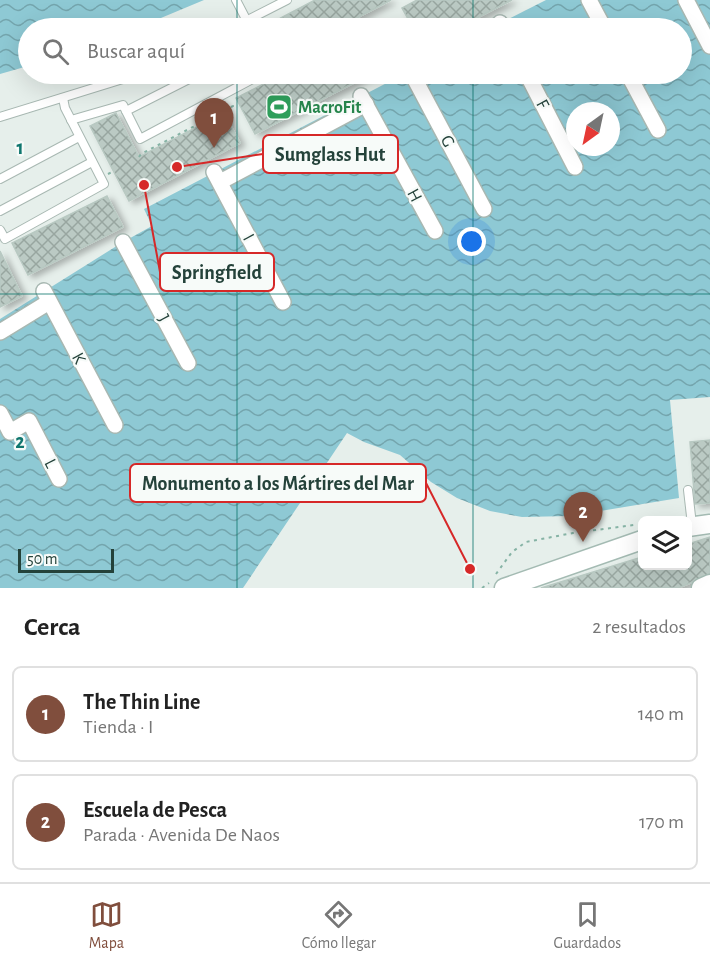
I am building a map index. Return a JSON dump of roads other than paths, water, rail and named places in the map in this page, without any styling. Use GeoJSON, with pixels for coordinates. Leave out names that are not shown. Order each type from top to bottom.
{"type":"FeatureCollection","features":[{"type":"Feature","properties":{"kind":"street"},"geometry":{"type":"LineString","coordinates":[[589,0],[599,18]]}},
{"type":"Feature","properties":{"kind":"street"},"geometry":{"type":"LineString","coordinates":[[686,0],[710,46]]}},
{"type":"Feature","properties":{"kind":"street","name":"G"},"geometry":{"type":"LineString","coordinates":[[417,84],[484,209]]}},
{"type":"Feature","properties":{"kind":"street","name":"F"},"geometry":{"type":"LineString","coordinates":[[532,84],[575,167]]}},
{"type":"Feature","properties":{"kind":"street"},"geometry":{"type":"LineString","coordinates":[[633,84],[658,130]]}},
{"type":"Feature","properties":{"kind":"street","name":"H"},"geometry":{"type":"LineString","coordinates":[[217,177],[364,100],[435,231]]}},
{"type":"Feature","properties":{"kind":"street","name":"I"},"geometry":{"type":"LineString","coordinates":[[217,177],[283,302]]}},
{"type":"Feature","properties":{"kind":"street","name":"J"},"geometry":{"type":"LineString","coordinates":[[123,242],[188,363]]}},
{"type":"Feature","properties":{"kind":"street","name":"K"},"geometry":{"type":"LineString","coordinates":[[0,332],[47,296],[115,425]]}},
{"type":"Feature","properties":{"kind":"street","name":"L"},"geometry":{"type":"LineString","coordinates":[[0,413],[10,432],[30,421],[59,479]]}},
{"type":"Feature","properties":{"kind":"street"},"geometry":{"type":"LineString","coordinates":[[504,588],[638,541]]}},
{"type":"Feature","properties":{"kind":"street"},"geometry":{"type":"LineString","coordinates":[[701,588],[710,584]]}},
{"type":"Feature","properties":{"kind":"lane"},"geometry":{"type":"LineString","coordinates":[[236,0],[248,18]]}},
{"type":"Feature","properties":{"kind":"lane"},"geometry":{"type":"LineString","coordinates":[[253,18],[287,0]]}},
{"type":"Feature","properties":{"kind":"lane"},"geometry":{"type":"LineString","coordinates":[[0,117],[107,84]]}},
{"type":"Feature","properties":{"kind":"lane"},"geometry":{"type":"LineString","coordinates":[[126,111],[179,84]]}},
{"type":"Feature","properties":{"kind":"lane"},"geometry":{"type":"LineString","coordinates":[[71,120],[123,105],[140,138],[242,84]]}},
{"type":"Feature","properties":{"kind":"lane"},"geometry":{"type":"LineString","coordinates":[[0,230],[5,239],[104,184],[65,108],[63,98]]}},
{"type":"Feature","properties":{"kind":"lane"},"geometry":{"type":"LineString","coordinates":[[0,179],[79,137]]}},
{"type":"Feature","properties":{"kind":"lane"},"geometry":{"type":"LineString","coordinates":[[0,211],[92,162]]}},
{"type":"Feature","properties":{"kind":"lane"},"geometry":{"type":"LineString","coordinates":[[688,490],[697,526]]}},
{"type":"Feature","properties":{"kind":"water"},"geometry":{"type":"Polygon","coordinates":[[[0,0],[204,0],[161,18],[18,18],[18,69],[0,74],[0,0]]]}},
{"type":"Feature","properties":{"kind":"water"},"geometry":{"type":"Polygon","coordinates":[[[546,0],[710,0],[710,397],[670,400],[679,498],[570,516],[522,517],[490,511],[457,498],[431,482],[400,455],[347,433],[243,588],[0,588],[0,319],[152,226],[144,209],[385,84],[692,84],[692,18],[511,18],[546,0]]]}},
{"type":"Feature","properties":{"kind":"place","name":"MacroFit"},"geometry":{"type":"Point","coordinates":[279,107]}},
{"type":"Feature","properties":{"kind":"place","name":"The Thin Line"},"geometry":{"type":"Point","coordinates":[214,148]}},
{"type":"Feature","properties":{"kind":"place","name":"Sumglass Hut"},"geometry":{"type":"Point","coordinates":[177,167]}},
{"type":"Feature","properties":{"kind":"place","name":"Springfield"},"geometry":{"type":"Point","coordinates":[144,185]}},
{"type":"Feature","properties":{"kind":"place","name":"Escuela de Pesca"},"geometry":{"type":"Point","coordinates":[583,542]}},
{"type":"Feature","properties":{"kind":"place","name":"Monumento a los Mártires del Mar"},"geometry":{"type":"Point","coordinates":[470,569]}}]}
